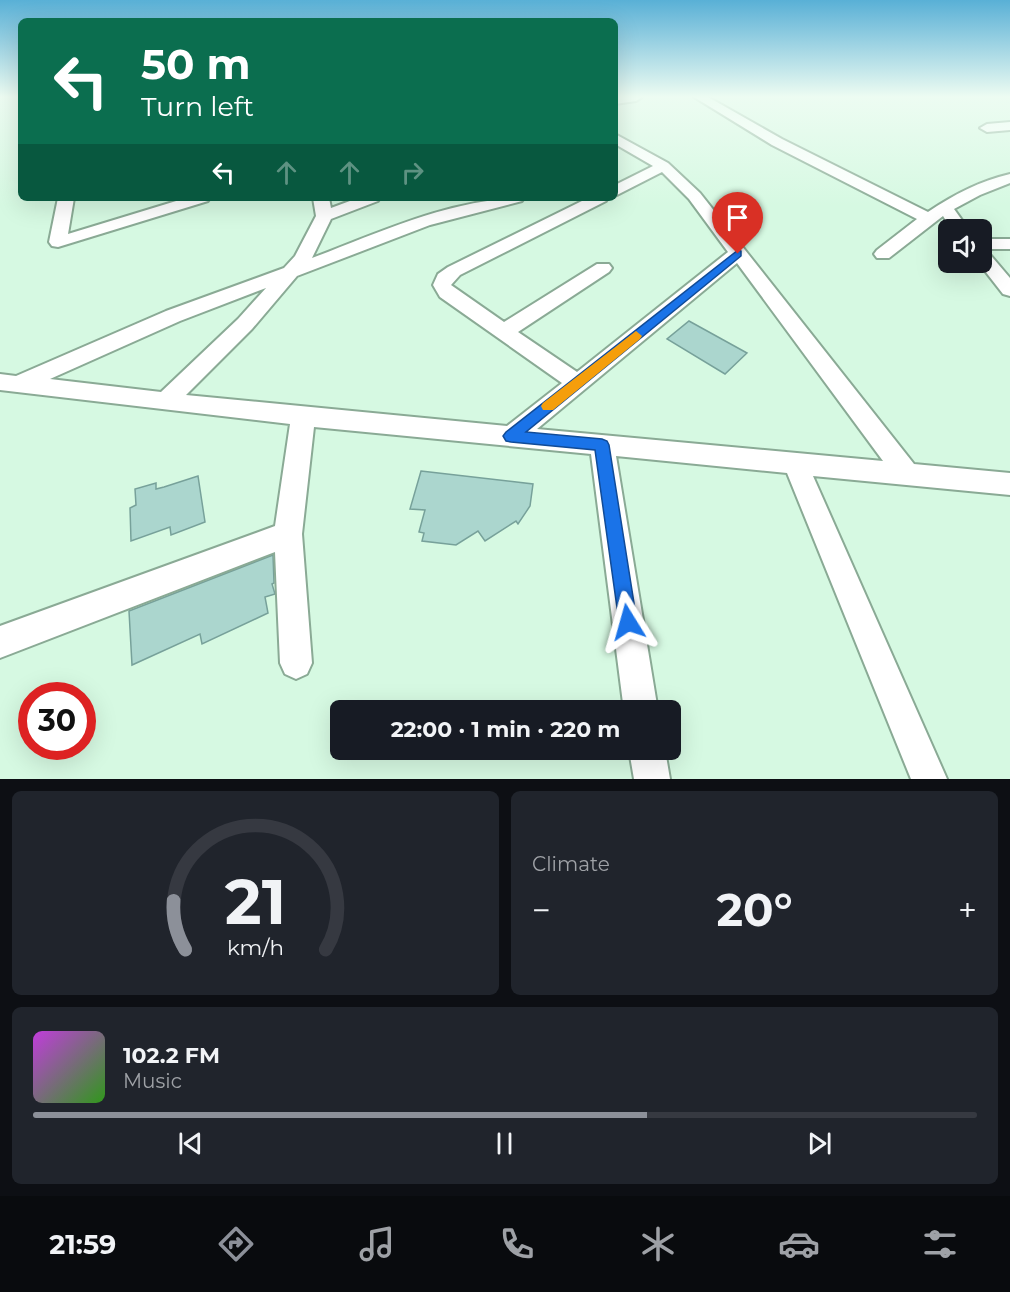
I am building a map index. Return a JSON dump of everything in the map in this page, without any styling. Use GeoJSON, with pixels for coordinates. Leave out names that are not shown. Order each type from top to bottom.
{"type":"FeatureCollection","features":[{"type":"Feature","properties":{"kind":"street"},"geometry":{"type":"LineString","coordinates":[[762,133],[928,218]]}},
{"type":"Feature","properties":{"kind":"street"},"geometry":{"type":"LineString","coordinates":[[618,141],[630,153],[663,166],[707,211],[907,474]]}},
{"type":"Feature","properties":{"kind":"street"},"geometry":{"type":"LineString","coordinates":[[618,189],[663,166]]}},
{"type":"Feature","properties":{"kind":"street"},"geometry":{"type":"LineString","coordinates":[[883,254],[944,207],[965,195],[1010,178]]}},
{"type":"Feature","properties":{"kind":"street"},"geometry":{"type":"LineString","coordinates":[[65,201],[58,242],[192,201]]}},
{"type":"Feature","properties":{"kind":"street"},"geometry":{"type":"LineString","coordinates":[[166,402],[245,324],[303,258],[323,207],[356,201]]}},
{"type":"Feature","properties":{"kind":"street"},"geometry":{"type":"LineString","coordinates":[[8,384],[173,316],[424,222],[504,201]]}},
{"type":"Feature","properties":{"kind":"street"},"geometry":{"type":"LineString","coordinates":[[577,383],[447,293],[442,285],[445,278],[463,266],[594,201]]}},
{"type":"Feature","properties":{"kind":"street"},"geometry":{"type":"LineString","coordinates":[[944,207],[953,219]]}},
{"type":"Feature","properties":{"kind":"street"},"geometry":{"type":"LineString","coordinates":[[992,244],[1010,244]]}},
{"type":"Feature","properties":{"kind":"street"},"geometry":{"type":"LineString","coordinates":[[511,436],[738,254]]}},
{"type":"Feature","properties":{"kind":"street"},"geometry":{"type":"LineString","coordinates":[[505,331],[603,268]]}},
{"type":"Feature","properties":{"kind":"street"},"geometry":{"type":"LineString","coordinates":[[992,268],[1010,290]]}},
{"type":"Feature","properties":{"kind":"street"},"geometry":{"type":"LineString","coordinates":[[8,384],[303,417],[1010,484]]}},
{"type":"Feature","properties":{"kind":"street"},"geometry":{"type":"LineString","coordinates":[[296,663],[288,534],[303,417]]}},
{"type":"Feature","properties":{"kind":"street"},"geometry":{"type":"LineString","coordinates":[[602,445],[639,700]]}},
{"type":"Feature","properties":{"kind":"street"},"geometry":{"type":"LineString","coordinates":[[795,463],[929,779]]}},
{"type":"Feature","properties":{"kind":"street"},"geometry":{"type":"LineString","coordinates":[[0,642],[288,534]]}},
{"type":"Feature","properties":{"kind":"building"},"geometry":{"type":"Polygon","coordinates":[[[689,321],[747,353],[725,374],[667,339],[689,321]]]}},
{"type":"Feature","properties":{"kind":"building"},"geometry":{"type":"Polygon","coordinates":[[[421,471],[533,484],[530,506],[518,524],[516,521],[485,541],[478,531],[456,545],[422,541],[424,533],[419,532],[425,510],[410,509],[421,471]]]}},
{"type":"Feature","properties":{"kind":"building"},"geometry":{"type":"Polygon","coordinates":[[[198,476],[205,522],[171,535],[170,527],[131,541],[130,508],[136,505],[135,489],[156,483],[156,489],[198,476]]]}},
{"type":"Feature","properties":{"kind":"building"},"geometry":{"type":"Polygon","coordinates":[[[273,555],[274,583],[272,584],[275,594],[265,597],[268,613],[202,644],[200,634],[132,665],[129,611],[273,555]]]}},
{"type":"Feature","properties":{"kind":"slow traffic"},"geometry":{"type":"LineString","coordinates":[[548,406],[636,336]]}},
{"type":"Feature","properties":{"kind":"route"},"geometry":{"type":"LineString","coordinates":[[628,622],[602,445],[511,436],[738,254]]}}]}
